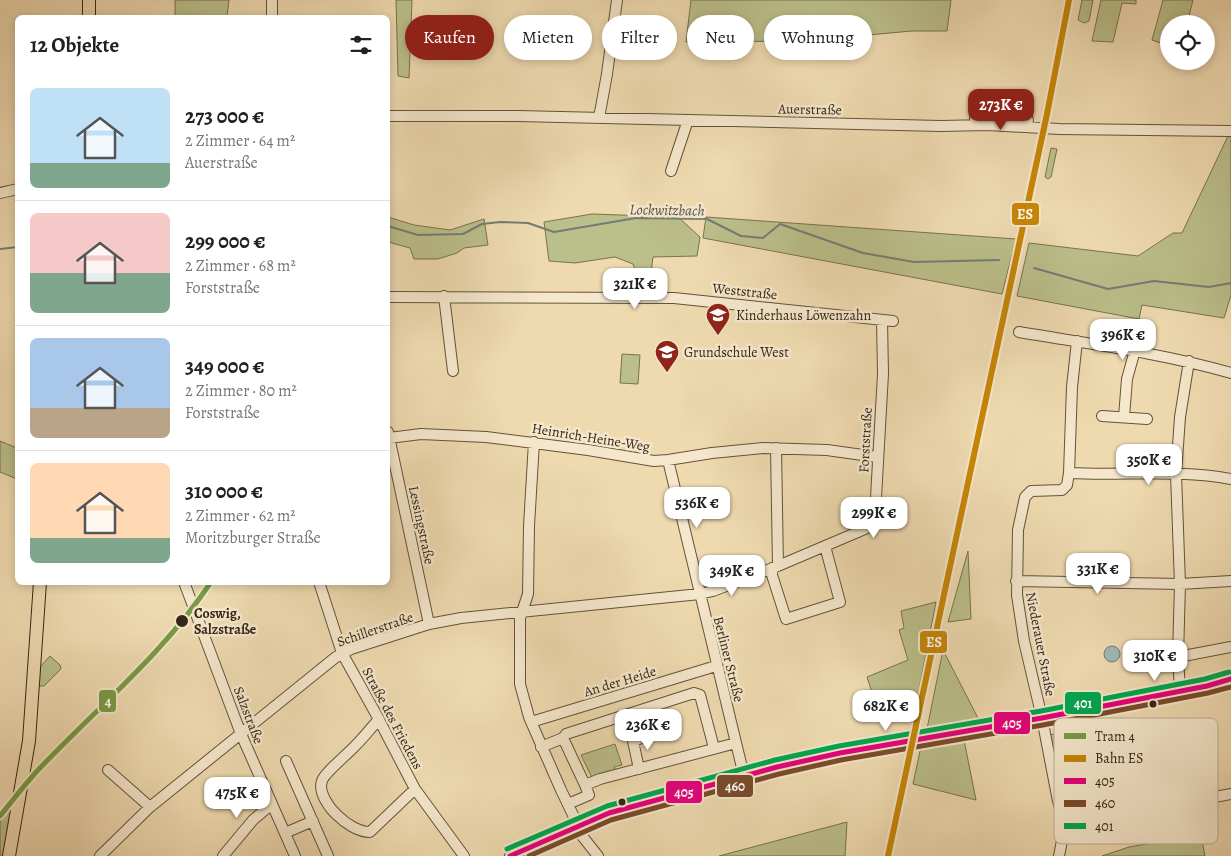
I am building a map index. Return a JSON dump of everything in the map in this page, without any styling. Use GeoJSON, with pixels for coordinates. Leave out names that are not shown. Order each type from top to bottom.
{"type":"FeatureCollection","features":[{"type":"Feature","properties":{"kind":"main road"},"geometry":{"type":"LineString","coordinates":[[88,0],[89,15]]}},
{"type":"Feature","properties":{"kind":"main road"},"geometry":{"type":"LineString","coordinates":[[9,856],[29,741],[40,585]]}},
{"type":"Feature","properties":{"kind":"street"},"geometry":{"type":"LineString","coordinates":[[272,0],[272,15]]}},
{"type":"Feature","properties":{"kind":"street"},"geometry":{"type":"LineString","coordinates":[[599,118],[610,57],[617,0]]}},
{"type":"Feature","properties":{"kind":"street","name":"Auerstraße"},"geometry":{"type":"LineString","coordinates":[[390,116],[599,118],[941,126],[968,125],[1058,129],[1231,131]]}},
{"type":"Feature","properties":{"kind":"street"},"geometry":{"type":"LineString","coordinates":[[968,125],[976,118],[1028,120]]}},
{"type":"Feature","properties":{"kind":"street"},"geometry":{"type":"LineString","coordinates":[[671,171],[688,120]]}},
{"type":"Feature","properties":{"kind":"street"},"geometry":{"type":"LineString","coordinates":[[0,193],[15,190]]}},
{"type":"Feature","properties":{"kind":"street"},"geometry":{"type":"LineString","coordinates":[[444,296],[453,371]]}},
{"type":"Feature","properties":{"kind":"street","name":"Weststraße"},"geometry":{"type":"LineString","coordinates":[[390,297],[674,298],[893,321]]}},
{"type":"Feature","properties":{"kind":"street","name":"Forststraße"},"geometry":{"type":"LineString","coordinates":[[700,594],[775,567],[872,526],[875,515],[883,374],[882,320]]}},
{"type":"Feature","properties":{"kind":"street"},"geometry":{"type":"LineString","coordinates":[[1019,332],[1135,350],[1189,361],[1231,373]]}},
{"type":"Feature","properties":{"kind":"street"},"geometry":{"type":"LineString","coordinates":[[1077,341],[1072,387],[1069,473],[1176,474],[1231,479]]}},
{"type":"Feature","properties":{"kind":"street"},"geometry":{"type":"LineString","coordinates":[[1124,417],[1128,379],[1135,350]]}},
{"type":"Feature","properties":{"kind":"street"},"geometry":{"type":"LineString","coordinates":[[1180,690],[1178,657],[1180,584],[1176,474],[1180,417],[1189,361]]}},
{"type":"Feature","properties":{"kind":"street"},"geometry":{"type":"LineString","coordinates":[[1102,416],[1147,420]]}},
{"type":"Feature","properties":{"kind":"street","name":"Heinrich-Heine-Weg"},"geometry":{"type":"LineString","coordinates":[[390,434],[439,434],[534,442],[654,461],[712,452],[776,448],[826,450],[878,457]]}},
{"type":"Feature","properties":{"kind":"street"},"geometry":{"type":"LineString","coordinates":[[534,442],[529,526],[528,594],[520,618],[519,671],[523,698],[541,747],[574,817],[575,827],[598,856]]}},
{"type":"Feature","properties":{"kind":"street","name":"Lessingstraße"},"geometry":{"type":"LineString","coordinates":[[390,443],[429,624]]}},
{"type":"Feature","properties":{"kind":"street"},"geometry":{"type":"LineString","coordinates":[[776,448],[775,567],[772,575],[786,619],[840,602],[825,546]]}},
{"type":"Feature","properties":{"kind":"street","name":"Berliner Straße"},"geometry":{"type":"LineString","coordinates":[[668,460],[716,666],[744,776]]}},
{"type":"Feature","properties":{"kind":"street","name":"Niederauer Straße"},"geometry":{"type":"LineString","coordinates":[[1054,781],[1021,626],[1016,581],[1018,530],[1025,496],[1031,491],[1062,490],[1067,485],[1069,473]]}},
{"type":"Feature","properties":{"kind":"street"},"geometry":{"type":"LineString","coordinates":[[1016,581],[1180,584],[1231,581]]}},
{"type":"Feature","properties":{"kind":"street","name":"Salzstraße"},"geometry":{"type":"LineString","coordinates":[[185,585],[241,734],[295,856]]}},
{"type":"Feature","properties":{"kind":"street","name":"Straße des Friedens"},"geometry":{"type":"LineString","coordinates":[[320,585],[342,653],[415,789],[464,856]]}},
{"type":"Feature","properties":{"kind":"street","name":"Schillerstraße"},"geometry":{"type":"LineString","coordinates":[[100,856],[150,807],[342,653],[429,624],[462,618],[522,610],[700,594]]}},
{"type":"Feature","properties":{"kind":"street"},"geometry":{"type":"LineString","coordinates":[[1178,657],[1231,647]]}},
{"type":"Feature","properties":{"kind":"street","name":"An der Heide"},"geometry":{"type":"LineString","coordinates":[[531,722],[716,666]]}},
{"type":"Feature","properties":{"kind":"street"},"geometry":{"type":"LineString","coordinates":[[510,856],[609,813],[840,752],[1042,718],[1231,679]]}},
{"type":"Feature","properties":{"kind":"street"},"geometry":{"type":"LineString","coordinates":[[541,747],[563,738],[566,734],[694,693],[700,695],[714,748]]}},
{"type":"Feature","properties":{"kind":"street"},"geometry":{"type":"LineString","coordinates":[[379,719],[358,743],[324,776],[321,788],[324,796],[332,810],[343,820],[362,831],[370,832],[415,789]]}},
{"type":"Feature","properties":{"kind":"street"},"geometry":{"type":"LineString","coordinates":[[639,769],[633,741],[656,733]]}},
{"type":"Feature","properties":{"kind":"street"},"geometry":{"type":"LineString","coordinates":[[563,738],[589,795],[568,804]]}},
{"type":"Feature","properties":{"kind":"street"},"geometry":{"type":"LineString","coordinates":[[585,785],[736,743]]}},
{"type":"Feature","properties":{"kind":"street"},"geometry":{"type":"LineString","coordinates":[[286,762],[328,856]]}},
{"type":"Feature","properties":{"kind":"street"},"geometry":{"type":"LineString","coordinates":[[108,770],[150,807]]}},
{"type":"Feature","properties":{"kind":"street"},"geometry":{"type":"LineString","coordinates":[[1218,797],[1231,794]]}},
{"type":"Feature","properties":{"kind":"street"},"geometry":{"type":"LineString","coordinates":[[223,856],[253,820],[272,804]]}},
{"type":"Feature","properties":{"kind":"street"},"geometry":{"type":"LineString","coordinates":[[285,833],[313,821]]}},
{"type":"Feature","properties":{"kind":"green space"},"geometry":{"type":"Polygon","coordinates":[[[175,0],[229,0],[227,15],[175,15],[175,0]]]}},
{"type":"Feature","properties":{"kind":"green space"},"geometry":{"type":"Polygon","coordinates":[[[396,0],[412,0],[411,15],[405,15],[405,60],[410,60],[409,78],[398,76],[396,0]]]}},
{"type":"Feature","properties":{"kind":"green space"},"geometry":{"type":"Polygon","coordinates":[[[691,0],[951,0],[947,31],[912,31],[872,35],[872,15],[764,15],[764,41],[754,41],[754,15],[689,15],[691,0]]]}},
{"type":"Feature","properties":{"kind":"green space"},"geometry":{"type":"Polygon","coordinates":[[[1082,0],[1093,0],[1089,21],[1084,23],[1078,20],[1082,0]]]}},
{"type":"Feature","properties":{"kind":"green space"},"geometry":{"type":"Polygon","coordinates":[[[1101,0],[1136,0],[1136,4],[1122,3],[1113,42],[1092,41],[1101,0]]]}},
{"type":"Feature","properties":{"kind":"green space"},"geometry":{"type":"Polygon","coordinates":[[[1163,0],[1193,0],[1189,15],[1160,15],[1160,43],[1152,40],[1163,0]]]}},
{"type":"Feature","properties":{"kind":"green space"},"geometry":{"type":"Polygon","coordinates":[[[1228,136],[1231,136],[1231,295],[1224,318],[1142,305],[1139,319],[1017,296],[1029,243],[1138,256],[1173,233],[1182,233],[1228,136]]]}},
{"type":"Feature","properties":{"kind":"green space"},"geometry":{"type":"Polygon","coordinates":[[[1051,148],[1057,149],[1051,177],[1048,179],[1045,177],[1051,148]]]}},
{"type":"Feature","properties":{"kind":"green space"},"geometry":{"type":"Polygon","coordinates":[[[592,214],[678,217],[700,237],[697,256],[653,257],[651,273],[637,275],[633,264],[615,257],[575,263],[549,261],[544,222],[592,214]]]}},
{"type":"Feature","properties":{"kind":"green space"},"geometry":{"type":"Polygon","coordinates":[[[706,217],[1016,239],[1002,294],[703,238],[706,217]]]}},
{"type":"Feature","properties":{"kind":"green space"},"geometry":{"type":"Polygon","coordinates":[[[390,218],[414,225],[450,230],[484,219],[488,245],[464,248],[457,253],[438,259],[414,259],[410,248],[390,243],[390,218]]]}},
{"type":"Feature","properties":{"kind":"green space"},"geometry":{"type":"Polygon","coordinates":[[[622,354],[640,355],[638,384],[620,383],[622,354]]]}},
{"type":"Feature","properties":{"kind":"green space"},"geometry":{"type":"Polygon","coordinates":[[[0,441],[15,447],[15,478],[0,472],[0,441]]]}},
{"type":"Feature","properties":{"kind":"green space"},"geometry":{"type":"Polygon","coordinates":[[[968,551],[971,619],[948,622],[968,551]]]}},
{"type":"Feature","properties":{"kind":"green space"},"geometry":{"type":"Polygon","coordinates":[[[936,602],[913,720],[887,722],[878,711],[867,677],[908,660],[899,630],[904,628],[901,611],[936,602]]]}},
{"type":"Feature","properties":{"kind":"green space"},"geometry":{"type":"Polygon","coordinates":[[[943,650],[980,722],[927,729],[943,650]]]}},
{"type":"Feature","properties":{"kind":"green space"},"geometry":{"type":"Polygon","coordinates":[[[50,656],[60,665],[61,669],[44,686],[39,686],[39,668],[50,656]]]}},
{"type":"Feature","properties":{"kind":"green space"},"geometry":{"type":"Polygon","coordinates":[[[1054,734],[1054,756],[1049,735],[1054,734]]]}},
{"type":"Feature","properties":{"kind":"green space"},"geometry":{"type":"Polygon","coordinates":[[[963,735],[976,800],[913,784],[922,742],[963,735]]]}},
{"type":"Feature","properties":{"kind":"green space"},"geometry":{"type":"Polygon","coordinates":[[[615,744],[622,765],[614,767],[616,773],[593,780],[581,755],[615,744]]]}},
{"type":"Feature","properties":{"kind":"green space"},"geometry":{"type":"Polygon","coordinates":[[[15,799],[6,856],[0,856],[0,821],[15,799]]]}},
{"type":"Feature","properties":{"kind":"green space"},"geometry":{"type":"Polygon","coordinates":[[[847,822],[845,856],[719,856],[847,822]]]}},
{"type":"Feature","properties":{"kind":"green space"},"geometry":{"type":"Polygon","coordinates":[[[1147,844],[1203,844],[1205,856],[1102,856],[1129,847],[1147,844]]]}},
{"type":"Feature","properties":{"kind":"water"},"geometry":{"type":"Polygon","coordinates":[[[1112,646],[1118,648],[1120,654],[1118,660],[1112,662],[1106,660],[1104,654],[1106,648],[1112,646]]]}},
{"type":"Feature","properties":{"kind":"waterway","name":"Lockwitzbach"},"geometry":{"type":"LineString","coordinates":[[390,227],[418,235],[463,234],[482,224],[500,222],[528,223],[554,232],[636,218],[707,219],[741,236],[763,238],[780,224],[863,253],[914,262],[999,260]]}},
{"type":"Feature","properties":{"kind":"waterway","name":"Lockwitzbach"},"geometry":{"type":"LineString","coordinates":[[0,249],[15,247]]}},
{"type":"Feature","properties":{"kind":"waterway","name":"Lockwitzbach"},"geometry":{"type":"LineString","coordinates":[[1034,268],[1108,289],[1154,281],[1209,287],[1231,283]]}},
{"type":"Feature","properties":{"kind":"tram line","name":"4"},"geometry":{"type":"LineString","coordinates":[[0,816],[39,769],[172,633],[209,585]]}},
{"type":"Feature","properties":{"kind":"rail line","name":"ES"},"geometry":{"type":"LineString","coordinates":[[888,856],[1047,114],[1069,0]]}},
{"type":"Feature","properties":{"kind":"transit line","name":"401"},"geometry":{"type":"LineString","coordinates":[[507,849],[607,806],[775,760],[839,746],[1041,711],[1205,679],[1229,672]]}},
{"type":"Feature","properties":{"kind":"transit line","name":"405"},"geometry":{"type":"LineString","coordinates":[[510,856],[609,813],[777,767],[840,753],[1042,718],[1207,686],[1231,679]]}},
{"type":"Feature","properties":{"kind":"transit line","name":"460"},"geometry":{"type":"LineString","coordinates":[[1079,718],[1231,687]]}},
{"type":"Feature","properties":{"kind":"transit line","name":"460"},"geometry":{"type":"LineString","coordinates":[[529,856],[611,820],[779,774],[841,760],[1054,723]]}},
{"type":"Feature","properties":{"kind":"place","name":"Kinderhaus Löwenzahn"},"geometry":{"type":"Point","coordinates":[718,336]}},
{"type":"Feature","properties":{"kind":"place","name":"Grundschule West"},"geometry":{"type":"Point","coordinates":[667,373]}},
{"type":"Feature","properties":{"kind":"place","name":"Coswig, Salzstraße"},"geometry":{"type":"Point","coordinates":[182,621]}}]}
